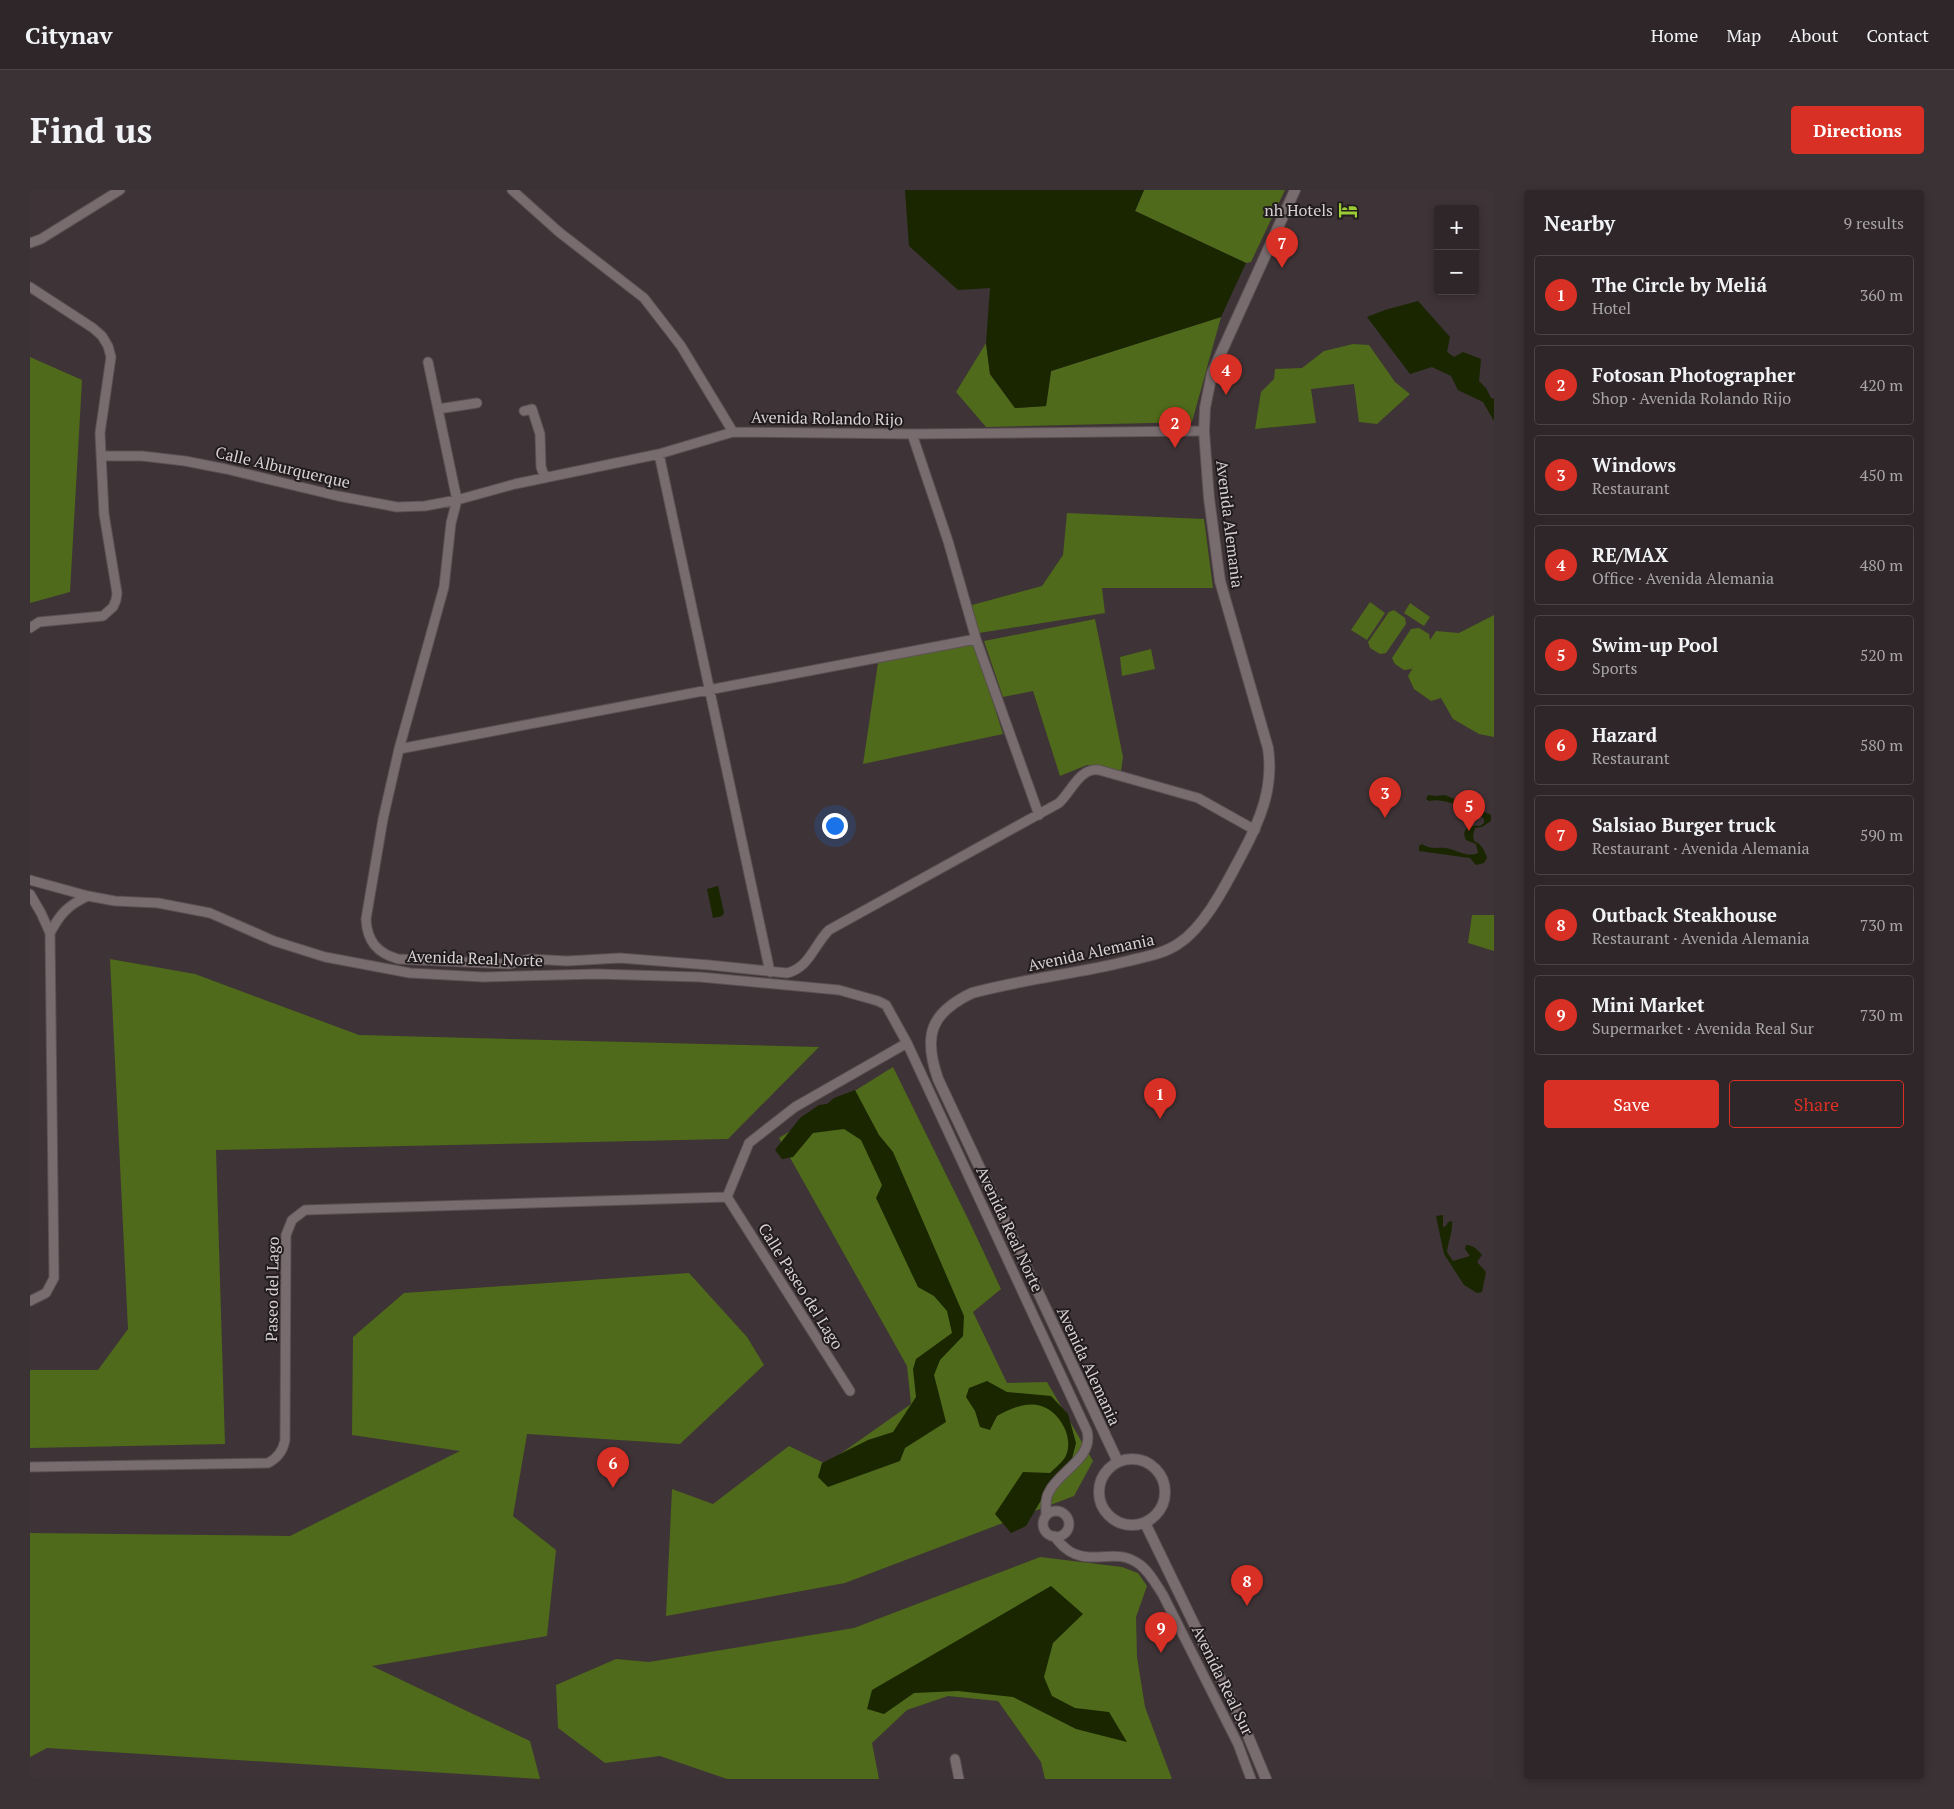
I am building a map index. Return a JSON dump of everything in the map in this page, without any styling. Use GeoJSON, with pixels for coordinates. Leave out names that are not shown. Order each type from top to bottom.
{"type":"FeatureCollection","features":[{"type":"Feature","properties":{"kind":"street"},"geometry":{"type":"LineString","coordinates":[[30,243],[42,239],[120,190]]}},
{"type":"Feature","properties":{"kind":"street"},"geometry":{"type":"LineString","coordinates":[[512,190],[559,232],[644,298],[681,346],[733,432]]}},
{"type":"Feature","properties":{"kind":"street","name":"Avenida Alemania"},"geometry":{"type":"LineString","coordinates":[[1118,1462],[938,1078],[933,1063],[930,1042],[941,1014],[956,1000],[972,992],[1106,967],[1148,956],[1178,944],[1190,934],[1216,901],[1255,830],[1270,778],[1270,763],[1268,748],[1220,582],[1209,498],[1204,431],[1205,408],[1212,373],[1295,190]]}},
{"type":"Feature","properties":{"kind":"street"},"geometry":{"type":"LineString","coordinates":[[30,287],[94,328],[108,346],[111,358],[110,369],[100,433],[104,514],[117,592],[114,606],[103,616],[39,622],[30,628]]}},
{"type":"Feature","properties":{"kind":"street"},"geometry":{"type":"LineString","coordinates":[[428,362],[457,500],[451,523],[444,587],[399,749],[383,819],[366,919],[370,941],[387,956],[398,959],[509,964],[530,960],[567,961],[620,958],[770,972],[787,973],[796,971],[803,966],[821,938],[829,930],[1039,815],[1063,800],[1086,772],[1094,770],[1198,798],[1255,830]]}},
{"type":"Feature","properties":{"kind":"street"},"geometry":{"type":"LineString","coordinates":[[438,410],[477,403]]}},
{"type":"Feature","properties":{"kind":"street"},"geometry":{"type":"LineString","coordinates":[[524,411],[532,409],[540,434],[540,467],[545,478]]}},
{"type":"Feature","properties":{"kind":"street","name":"Avenida Rolando Rijo"},"geometry":{"type":"LineString","coordinates":[[457,500],[515,484],[659,454],[733,432],[912,434],[1204,431]]}},
{"type":"Feature","properties":{"kind":"street"},"geometry":{"type":"LineString","coordinates":[[912,434],[948,541],[976,639],[1039,815]]}},
{"type":"Feature","properties":{"kind":"street"},"geometry":{"type":"LineString","coordinates":[[659,454],[708,691],[770,972]]}},
{"type":"Feature","properties":{"kind":"street","name":"Calle Alburquerque"},"geometry":{"type":"LineString","coordinates":[[101,456],[142,456],[184,461],[226,469],[338,496],[397,507],[425,506],[457,500]]}},
{"type":"Feature","properties":{"kind":"street"},"geometry":{"type":"LineString","coordinates":[[399,749],[976,639]]}},
{"type":"Feature","properties":{"kind":"street","name":"Avenida Real Norte"},"geometry":{"type":"LineString","coordinates":[[30,880],[88,896],[116,901],[158,903],[210,914],[274,941],[325,957],[410,973],[483,977],[597,974],[700,977],[839,990],[886,1005],[907,1043],[1089,1437],[1087,1448],[1050,1488],[1046,1498],[1046,1515]]}},
{"type":"Feature","properties":{"kind":"street"},"geometry":{"type":"LineString","coordinates":[[30,894],[50,933],[54,1278],[46,1293],[30,1301]]}},
{"type":"Feature","properties":{"kind":"street"},"geometry":{"type":"LineString","coordinates":[[50,933],[58,918],[72,904],[88,896]]}},
{"type":"Feature","properties":{"kind":"street"},"geometry":{"type":"LineString","coordinates":[[727,1196],[749,1143],[796,1107],[907,1043]]}},
{"type":"Feature","properties":{"kind":"street","name":"Calle Paseo del Lago"},"geometry":{"type":"LineString","coordinates":[[727,1196],[850,1392]]}},
{"type":"Feature","properties":{"kind":"street","name":"Paseo del Lago"},"geometry":{"type":"LineString","coordinates":[[30,1467],[268,1463],[274,1460],[284,1447],[285,1440],[286,1236],[292,1220],[306,1210],[727,1196]]}},
{"type":"Feature","properties":{"kind":"street"},"geometry":{"type":"LineString","coordinates":[[1126,1460],[1145,1462],[1159,1473],[1164,1483],[1165,1492],[1160,1511],[1145,1523],[1126,1525],[1110,1517],[1099,1500],[1100,1482],[1110,1467],[1118,1462],[1126,1460]]}},
{"type":"Feature","properties":{"kind":"street"},"geometry":{"type":"LineString","coordinates":[[1046,1503],[1056,1511],[1062,1512],[1068,1519],[1068,1530],[1064,1534],[1054,1536],[1049,1535],[1044,1528],[1044,1519],[1046,1515],[1056,1511]]}},
{"type":"Feature","properties":{"kind":"street"},"geometry":{"type":"LineString","coordinates":[[1145,1523],[1242,1723],[1266,1779]]}},
{"type":"Feature","properties":{"kind":"street"},"geometry":{"type":"LineString","coordinates":[[1064,1534],[1065,1548]]}},
{"type":"Feature","properties":{"kind":"street"},"geometry":{"type":"LineString","coordinates":[[1054,1536],[1065,1548]]}},
{"type":"Feature","properties":{"kind":"street","name":"Avenida Real Sur"},"geometry":{"type":"LineString","coordinates":[[1065,1548],[1082,1556],[1120,1555],[1141,1565],[1152,1578],[1163,1595],[1238,1744],[1251,1779]]}},
{"type":"Feature","properties":{"kind":"street"},"geometry":{"type":"LineString","coordinates":[[955,1759],[959,1779]]}},
{"type":"Feature","properties":{"kind":"green space"},"geometry":{"type":"Polygon","coordinates":[[[1144,190],[1285,190],[1251,262],[1246,263],[1135,211],[1144,190]]]}},
{"type":"Feature","properties":{"kind":"green space"},"geometry":{"type":"Polygon","coordinates":[[[1221,317],[1192,422],[986,427],[956,392],[986,343],[990,374],[1015,408],[1046,406],[1051,371],[1221,317]]]}},
{"type":"Feature","properties":{"kind":"green space"},"geometry":{"type":"Polygon","coordinates":[[[1353,344],[1369,345],[1395,382],[1410,394],[1377,424],[1359,422],[1354,384],[1311,389],[1316,423],[1255,429],[1261,392],[1274,379],[1275,369],[1302,368],[1324,351],[1353,344]]]}},
{"type":"Feature","properties":{"kind":"green space"},"geometry":{"type":"Polygon","coordinates":[[[30,357],[82,380],[70,592],[30,603],[30,357]]]}},
{"type":"Feature","properties":{"kind":"green space"},"geometry":{"type":"Polygon","coordinates":[[[1067,513],[1204,519],[1213,588],[1102,588],[1105,613],[979,633],[972,605],[1042,586],[1063,555],[1067,513]]]}},
{"type":"Feature","properties":{"kind":"green space"},"geometry":{"type":"Polygon","coordinates":[[[1370,602],[1385,613],[1367,640],[1351,630],[1370,602]]]}},
{"type":"Feature","properties":{"kind":"green space"},"geometry":{"type":"Polygon","coordinates":[[[1410,603],[1430,617],[1424,626],[1404,613],[1410,603]]]}},
{"type":"Feature","properties":{"kind":"green space"},"geometry":{"type":"Polygon","coordinates":[[[1394,610],[1405,618],[1406,624],[1386,653],[1380,654],[1370,648],[1368,642],[1389,612],[1394,610]]]}},
{"type":"Feature","properties":{"kind":"green space"},"geometry":{"type":"Polygon","coordinates":[[[1494,615],[1494,737],[1479,734],[1453,719],[1441,698],[1431,701],[1414,689],[1408,676],[1414,666],[1412,669],[1404,670],[1395,664],[1392,658],[1411,629],[1419,628],[1429,634],[1430,640],[1436,631],[1459,633],[1494,615]]]}},
{"type":"Feature","properties":{"kind":"green space"},"geometry":{"type":"Polygon","coordinates":[[[1095,619],[1123,757],[1121,771],[1087,765],[1060,776],[1033,691],[1003,697],[984,641],[1095,619]]]}},
{"type":"Feature","properties":{"kind":"green space"},"geometry":{"type":"Polygon","coordinates":[[[974,642],[1003,734],[863,764],[878,663],[974,642]]]}},
{"type":"Feature","properties":{"kind":"green space"},"geometry":{"type":"Polygon","coordinates":[[[1151,649],[1155,669],[1122,676],[1120,657],[1151,649]]]}},
{"type":"Feature","properties":{"kind":"green space"},"geometry":{"type":"Polygon","coordinates":[[[1472,915],[1494,915],[1494,951],[1468,943],[1472,915]]]}},
{"type":"Feature","properties":{"kind":"green space"},"geometry":{"type":"Polygon","coordinates":[[[110,959],[195,974],[359,1035],[819,1047],[728,1139],[216,1150],[225,1444],[30,1448],[30,1370],[98,1370],[128,1329],[110,959]]]}},
{"type":"Feature","properties":{"kind":"green space"},"geometry":{"type":"Polygon","coordinates":[[[893,1067],[1001,1289],[973,1312],[1007,1383],[1047,1382],[1093,1461],[1074,1496],[845,1583],[666,1616],[672,1489],[713,1504],[789,1446],[826,1464],[911,1404],[907,1366],[779,1138],[893,1067]]]}},
{"type":"Feature","properties":{"kind":"green space"},"geometry":{"type":"Polygon","coordinates":[[[689,1273],[747,1337],[764,1365],[680,1444],[527,1434],[513,1516],[556,1550],[547,1636],[372,1666],[530,1741],[540,1779],[47,1748],[30,1757],[30,1533],[290,1536],[460,1451],[352,1435],[353,1337],[404,1293],[689,1273]]]}},
{"type":"Feature","properties":{"kind":"green space"},"geometry":{"type":"Polygon","coordinates":[[[1040,1557],[1122,1567],[1138,1573],[1147,1586],[1136,1617],[1137,1657],[1145,1707],[1172,1779],[1045,1779],[1041,1762],[998,1701],[948,1696],[907,1710],[872,1743],[879,1779],[727,1779],[660,1756],[605,1763],[558,1728],[556,1685],[616,1659],[649,1662],[854,1628],[1040,1557]]]}},
{"type":"Feature","properties":{"kind":"shaded area"},"geometry":{"type":"Polygon","coordinates":[[[905,190],[1144,190],[1135,211],[1246,263],[1221,317],[1051,371],[1046,406],[1015,408],[990,374],[986,343],[990,288],[958,290],[909,246],[905,190]]]}},
{"type":"Feature","properties":{"kind":"shaded area"},"geometry":{"type":"Polygon","coordinates":[[[1418,301],[1450,337],[1447,352],[1454,357],[1463,352],[1481,359],[1479,381],[1486,388],[1491,398],[1494,399],[1494,421],[1483,402],[1458,390],[1451,376],[1432,367],[1410,374],[1367,317],[1418,301]]]}},
{"type":"Feature","properties":{"kind":"shaded area"},"geometry":{"type":"Polygon","coordinates":[[[1428,795],[1445,795],[1491,815],[1491,821],[1482,827],[1475,828],[1473,835],[1474,841],[1485,852],[1487,858],[1484,863],[1476,865],[1470,858],[1419,851],[1419,846],[1422,844],[1428,847],[1446,848],[1470,855],[1478,853],[1476,844],[1466,840],[1464,833],[1467,828],[1480,826],[1484,823],[1484,819],[1474,812],[1442,801],[1429,801],[1426,799],[1428,795]]]}},
{"type":"Feature","properties":{"kind":"shaded area"},"geometry":{"type":"Polygon","coordinates":[[[718,886],[724,913],[722,916],[713,918],[707,889],[718,886]]]}},
{"type":"Feature","properties":{"kind":"shaded area"},"geometry":{"type":"Polygon","coordinates":[[[855,1090],[879,1135],[893,1152],[964,1316],[963,1336],[940,1360],[934,1375],[946,1422],[905,1448],[900,1461],[828,1487],[818,1477],[822,1463],[868,1440],[893,1432],[916,1397],[913,1369],[916,1359],[952,1333],[947,1311],[934,1296],[918,1287],[876,1198],[882,1185],[861,1140],[844,1129],[813,1133],[793,1157],[782,1159],[775,1150],[800,1118],[819,1105],[827,1104],[834,1098],[855,1090]]]}},
{"type":"Feature","properties":{"kind":"shaded area"},"geometry":{"type":"Polygon","coordinates":[[[1443,1215],[1443,1227],[1452,1221],[1447,1252],[1453,1261],[1470,1256],[1465,1249],[1466,1245],[1475,1248],[1482,1255],[1477,1262],[1486,1272],[1482,1292],[1477,1293],[1464,1285],[1444,1254],[1436,1216],[1443,1215]]]}},
{"type":"Feature","properties":{"kind":"shaded area"},"geometry":{"type":"Polygon","coordinates":[[[987,1381],[1007,1392],[1051,1396],[1068,1414],[1076,1443],[1072,1459],[1058,1479],[1047,1490],[1026,1526],[1011,1533],[995,1514],[1023,1472],[1050,1473],[1064,1459],[1067,1452],[1067,1436],[1055,1414],[1041,1406],[1030,1404],[1018,1406],[997,1416],[990,1430],[980,1427],[975,1411],[966,1397],[969,1388],[987,1381]]]}},
{"type":"Feature","properties":{"kind":"shaded area"},"geometry":{"type":"Polygon","coordinates":[[[1051,1586],[1083,1614],[1053,1643],[1044,1677],[1052,1696],[1075,1708],[1109,1712],[1127,1742],[1076,1729],[1013,1697],[958,1691],[914,1693],[884,1714],[867,1709],[872,1690],[1051,1586]]]}},
{"type":"Feature","properties":{"kind":"place","name":"nh Hotels"},"geometry":{"type":"Point","coordinates":[1348,210]}},
{"type":"Feature","properties":{"kind":"place","name":"Salsiao Burger truck"},"geometry":{"type":"Point","coordinates":[1282,268]}},
{"type":"Feature","properties":{"kind":"place","name":"RE/MAX"},"geometry":{"type":"Point","coordinates":[1226,395]}},
{"type":"Feature","properties":{"kind":"place","name":"Fotosan Photographer"},"geometry":{"type":"Point","coordinates":[1175,448]}},
{"type":"Feature","properties":{"kind":"place","name":"Windows"},"geometry":{"type":"Point","coordinates":[1385,818]}},
{"type":"Feature","properties":{"kind":"place","name":"Swim-up Pool"},"geometry":{"type":"Point","coordinates":[1469,831]}},
{"type":"Feature","properties":{"kind":"place","name":"The Circle by Meliá"},"geometry":{"type":"Point","coordinates":[1160,1119]}},
{"type":"Feature","properties":{"kind":"place","name":"Hazard"},"geometry":{"type":"Point","coordinates":[613,1488]}},
{"type":"Feature","properties":{"kind":"place","name":"Outback Steakhouse"},"geometry":{"type":"Point","coordinates":[1247,1606]}},
{"type":"Feature","properties":{"kind":"place","name":"Mini Market"},"geometry":{"type":"Point","coordinates":[1161,1653]}}]}
